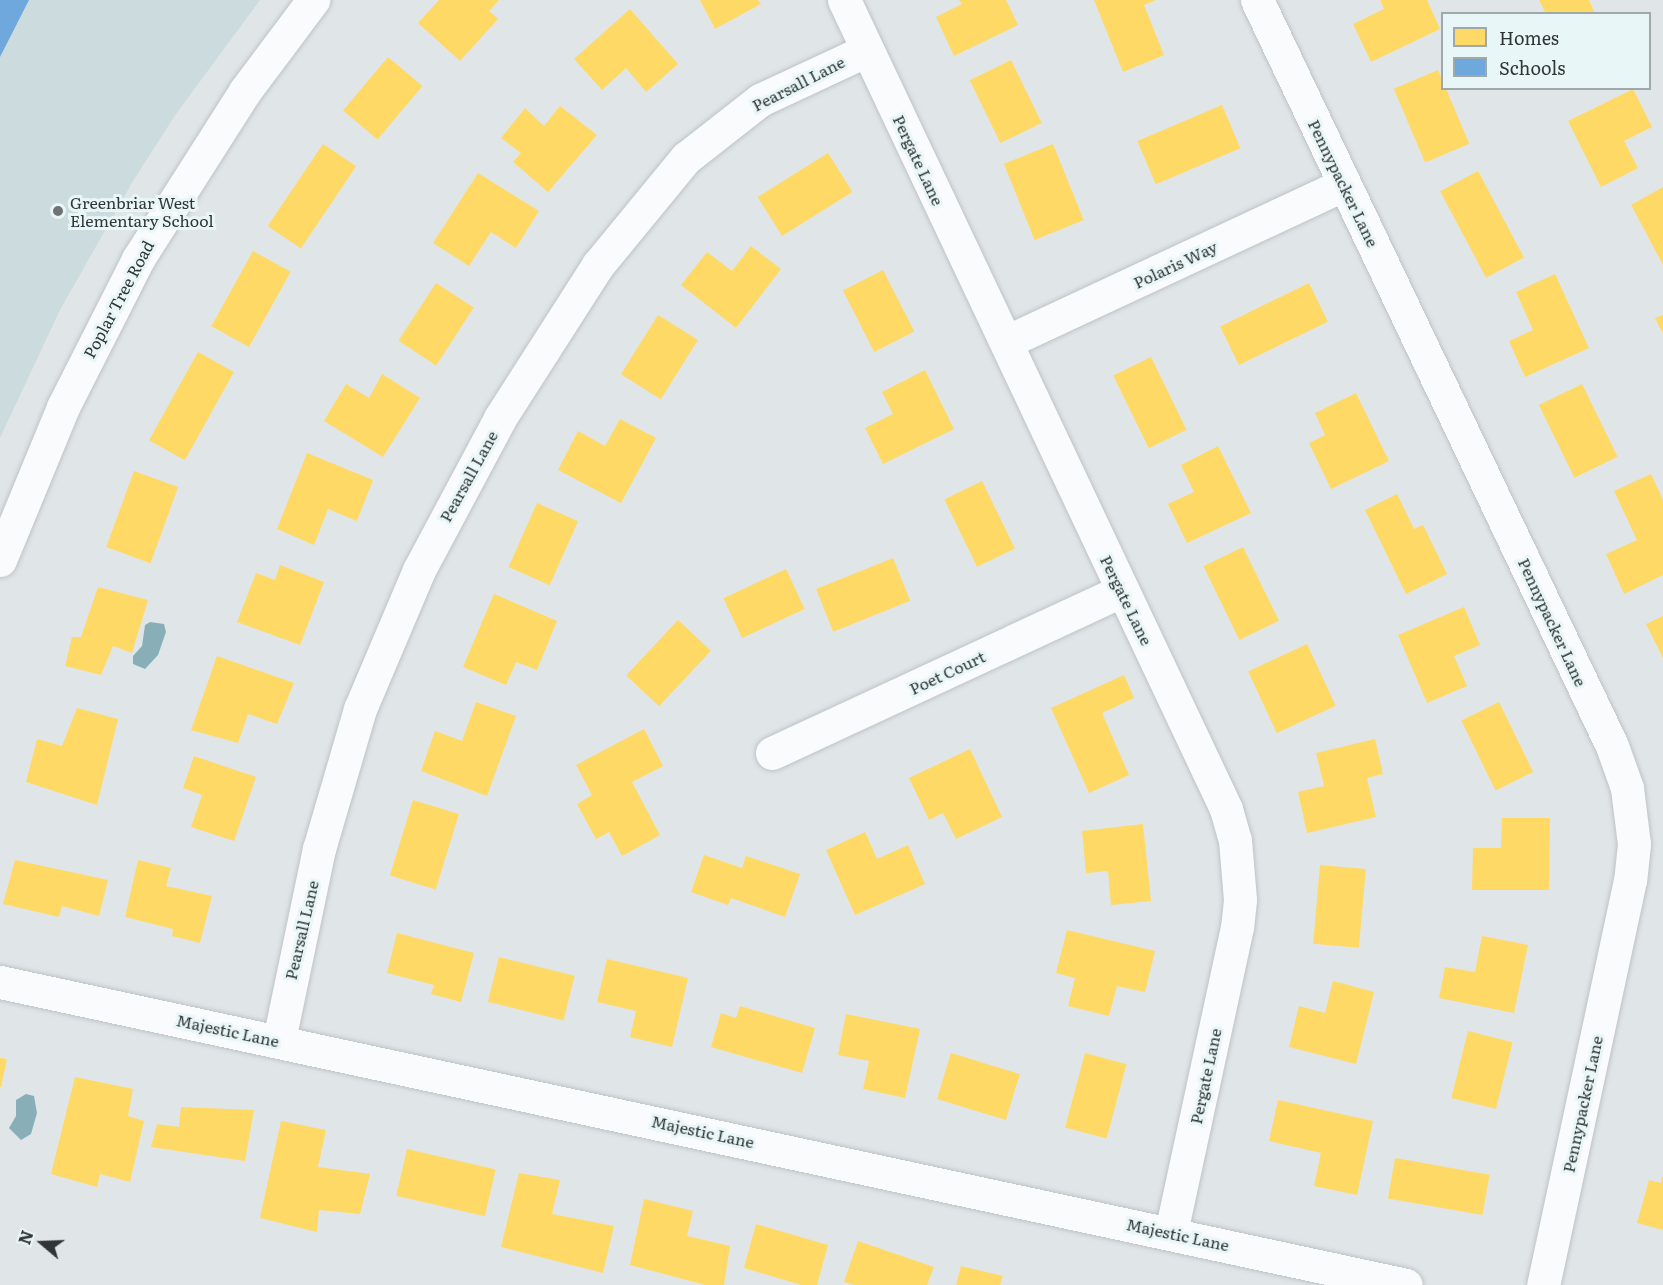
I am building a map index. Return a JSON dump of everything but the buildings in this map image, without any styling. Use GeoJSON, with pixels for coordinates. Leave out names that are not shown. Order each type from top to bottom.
{"type":"FeatureCollection","features":[{"type":"Feature","properties":{"kind":"street","name":"Poplar Tree Road"},"geometry":{"type":"LineString","coordinates":[[0,560],[63,407],[138,259],[245,91],[313,0]]}},
{"type":"Feature","properties":{"kind":"street","name":"Pergate Lane"},"geometry":{"type":"LineString","coordinates":[[844,0],[1121,591],[1226,809],[1240,867],[1237,927],[1171,1232]]}},
{"type":"Feature","properties":{"kind":"street","name":"Pennypacker Lane"},"geometry":{"type":"LineString","coordinates":[[1257,0],[1343,185],[1612,746],[1627,788],[1633,824],[1630,880],[1543,1285]]}},
{"type":"Feature","properties":{"kind":"street","name":"Pearsall Lane"},"geometry":{"type":"LineString","coordinates":[[279,1040],[319,849],[360,709],[419,570],[500,418],[598,265],[686,158],[760,100],[867,50]]}},
{"type":"Feature","properties":{"kind":"street","name":"Polaris Way"},"geometry":{"type":"LineString","coordinates":[[1006,342],[1343,185]]}},
{"type":"Feature","properties":{"kind":"street","name":"Poet Court"},"geometry":{"type":"LineString","coordinates":[[772,753],[1121,591]]}},
{"type":"Feature","properties":{"kind":"street","name":"Majestic Lane"},"geometry":{"type":"LineString","coordinates":[[0,982],[1171,1232],[1406,1285]]}},
{"type":"Feature","properties":{"kind":"shaded area","name":"Greenbriar West Elementary School"},"geometry":{"type":"Polygon","coordinates":[[[0,0],[260,0],[176,114],[133,181],[60,310],[0,438],[0,0]]]}},
{"type":"Feature","properties":{"kind":"water"},"geometry":{"type":"Polygon","coordinates":[[[150,622],[164,624],[166,632],[158,655],[145,669],[133,664],[133,656],[142,646],[145,625],[150,622]]]}},
{"type":"Feature","properties":{"kind":"water"},"geometry":{"type":"Polygon","coordinates":[[[26,1094],[34,1096],[37,1113],[31,1134],[21,1140],[9,1128],[16,1116],[16,1100],[26,1094]]]}},
{"type":"Feature","properties":{"kind":"place","name":"Greenbriar West Elementary School"},"geometry":{"type":"Point","coordinates":[58,211]}}]}
